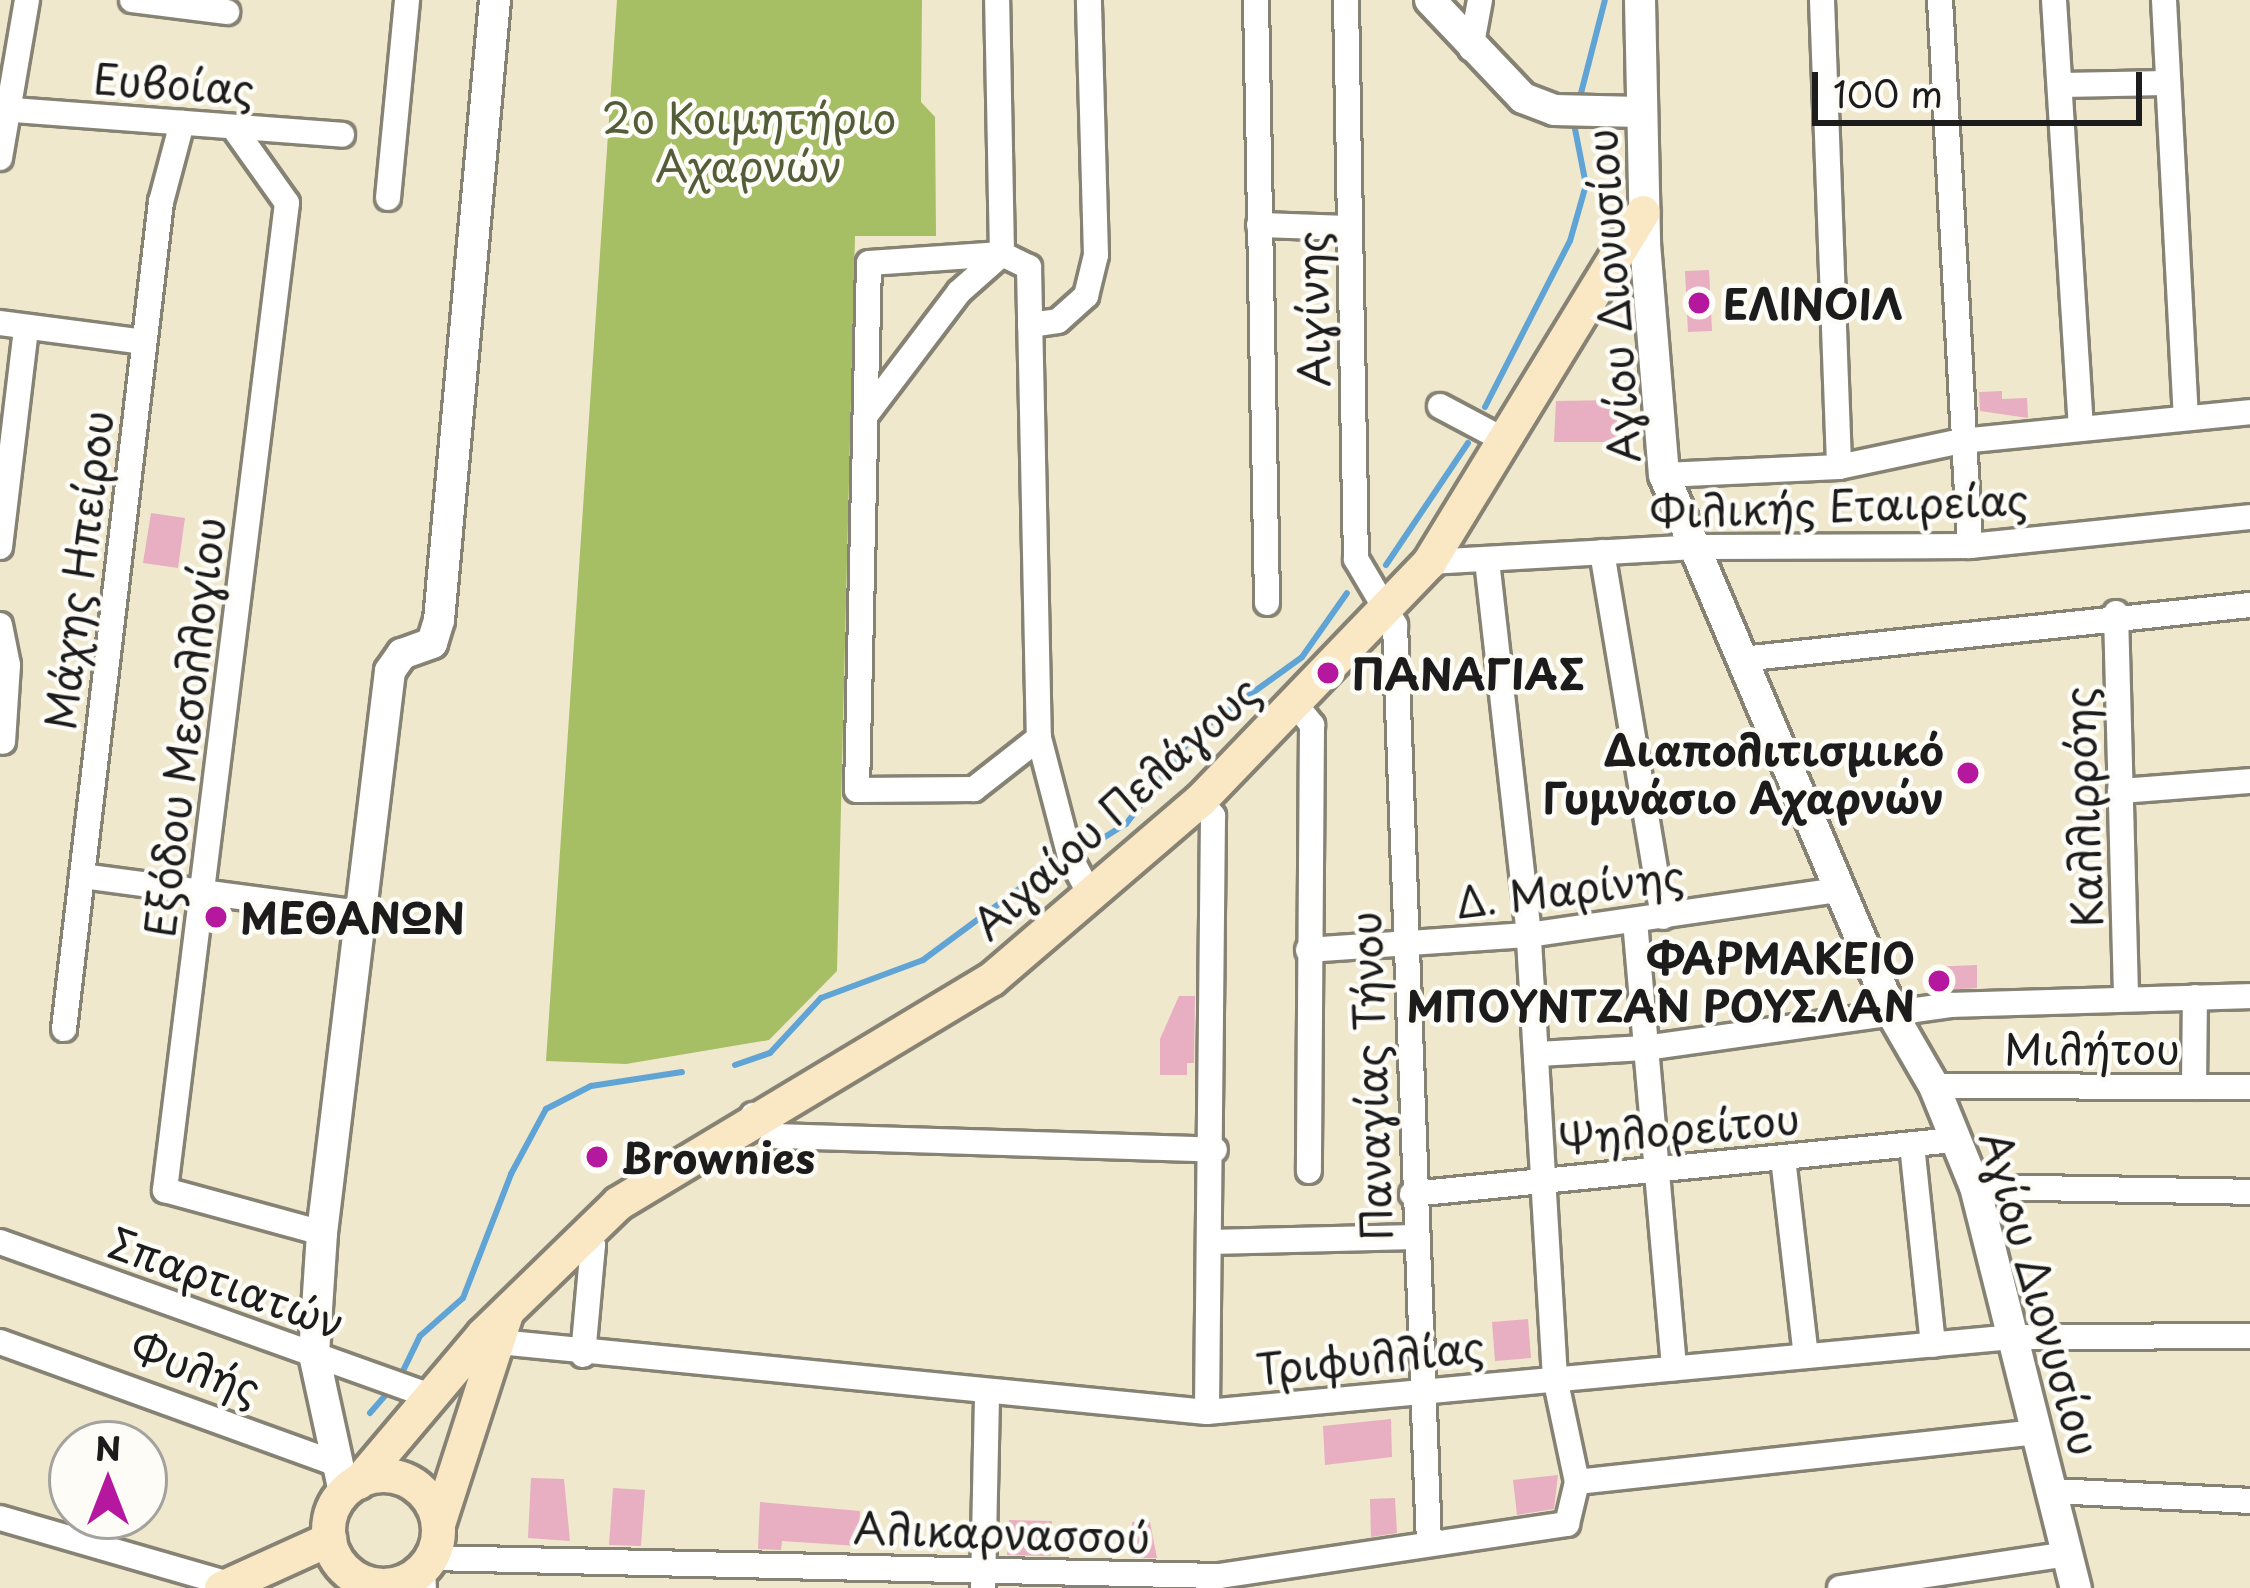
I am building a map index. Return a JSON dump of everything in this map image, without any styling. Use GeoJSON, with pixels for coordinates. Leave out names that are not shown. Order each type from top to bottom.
{"type":"FeatureCollection","features":[{"type":"Feature","properties":{"kind":"main road","name":"Αιγαίου Πελάγους"},"geometry":{"type":"LineString","coordinates":[[344,1479],[502,1326],[618,1203],[753,1115],[991,979],[1092,898],[1200,800],[1429,562],[1643,212]]}},
{"type":"Feature","properties":{"kind":"main road"},"geometry":{"type":"LineString","coordinates":[[438,1523],[408,1481],[344,1479],[329,1538],[362,1586],[389,1585],[424,1572],[502,1326]]}},
{"type":"Feature","properties":{"kind":"main road"},"geometry":{"type":"LineString","coordinates":[[225,1586],[329,1538]]}},
{"type":"Feature","properties":{"kind":"street"},"geometry":{"type":"LineString","coordinates":[[0,158],[4,109],[27,0]]}},
{"type":"Feature","properties":{"kind":"street"},"geometry":{"type":"LineString","coordinates":[[132,0],[227,12]]}},
{"type":"Feature","properties":{"kind":"street"},"geometry":{"type":"LineString","coordinates":[[388,198],[407,0]]}},
{"type":"Feature","properties":{"kind":"street"},"geometry":{"type":"LineString","coordinates":[[344,1479],[314,1354],[322,1233],[390,671],[402,654],[432,643],[440,620],[495,0]]}},
{"type":"Feature","properties":{"kind":"street"},"geometry":{"type":"LineString","coordinates":[[866,416],[948,306],[1002,254],[997,0]]}},
{"type":"Feature","properties":{"kind":"street"},"geometry":{"type":"LineString","coordinates":[[1030,325],[1058,321],[1086,296],[1096,255],[1089,0]]}},
{"type":"Feature","properties":{"kind":"street"},"geometry":{"type":"LineString","coordinates":[[1256,0],[1267,603]]}},
{"type":"Feature","properties":{"kind":"street","name":"Αιγίνης"},"geometry":{"type":"LineString","coordinates":[[1346,0],[1356,559],[1387,607]]}},
{"type":"Feature","properties":{"kind":"street"},"geometry":{"type":"LineString","coordinates":[[1430,0],[1523,98],[1554,110],[1641,112]]}},
{"type":"Feature","properties":{"kind":"street"},"geometry":{"type":"LineString","coordinates":[[1472,49],[1480,0]]}},
{"type":"Feature","properties":{"kind":"street","name":"Αγίου Διονυσίου"},"geometry":{"type":"LineString","coordinates":[[1640,0],[1643,212],[1664,476],[1700,547],[1742,659],[1894,1017],[1934,1086],[1975,1187],[2076,1588]]}},
{"type":"Feature","properties":{"kind":"street"},"geometry":{"type":"LineString","coordinates":[[1822,0],[1839,467]]}},
{"type":"Feature","properties":{"kind":"street"},"geometry":{"type":"LineString","coordinates":[[1940,0],[1970,546]]}},
{"type":"Feature","properties":{"kind":"street"},"geometry":{"type":"LineString","coordinates":[[2054,0],[2081,428]]}},
{"type":"Feature","properties":{"kind":"street"},"geometry":{"type":"LineString","coordinates":[[2164,0],[2186,414]]}},
{"type":"Feature","properties":{"kind":"street"},"geometry":{"type":"LineString","coordinates":[[2061,85],[2167,83]]}},
{"type":"Feature","properties":{"kind":"street","name":"Ευβοίας"},"geometry":{"type":"LineString","coordinates":[[4,109],[342,135]]}},
{"type":"Feature","properties":{"kind":"street","name":"Μάχης Ηπείρου"},"geometry":{"type":"LineString","coordinates":[[64,1029],[161,202],[182,123]]}},
{"type":"Feature","properties":{"kind":"street","name":"Εξόδου Μεσολλογίου"},"geometry":{"type":"LineString","coordinates":[[233,127],[287,203],[165,1190],[322,1233]]}},
{"type":"Feature","properties":{"kind":"street"},"geometry":{"type":"LineString","coordinates":[[1259,225],[1350,228]]}},
{"type":"Feature","properties":{"kind":"street"},"geometry":{"type":"LineString","coordinates":[[1039,738],[974,789],[857,790],[869,263],[1002,254],[1029,267],[1039,738],[1070,857],[1092,898]]}},
{"type":"Feature","properties":{"kind":"street"},"geometry":{"type":"LineString","coordinates":[[0,323],[144,342]]}},
{"type":"Feature","properties":{"kind":"street"},"geometry":{"type":"LineString","coordinates":[[0,547],[26,328]]}},
{"type":"Feature","properties":{"kind":"street"},"geometry":{"type":"LineString","coordinates":[[1440,406],[1504,440]]}},
{"type":"Feature","properties":{"kind":"street"},"geometry":{"type":"LineString","coordinates":[[1664,476],[1839,467],[1961,441],[2186,414],[2250,412]]}},
{"type":"Feature","properties":{"kind":"street","name":"Φιλικής Εταιρείας"},"geometry":{"type":"LineString","coordinates":[[1429,562],[1700,547],[1970,546],[2250,518]]}},
{"type":"Feature","properties":{"kind":"street"},"geometry":{"type":"LineString","coordinates":[[1602,552],[1663,917]]}},
{"type":"Feature","properties":{"kind":"street"},"geometry":{"type":"LineString","coordinates":[[1487,559],[1529,935],[1555,1378],[1577,1482],[2034,1432]]}},
{"type":"Feature","properties":{"kind":"street"},"geometry":{"type":"LineString","coordinates":[[1742,659],[2116,614],[2250,604]]}},
{"type":"Feature","properties":{"kind":"street","name":"Παναγίας Τήνου"},"geometry":{"type":"LineString","coordinates":[[1387,607],[1395,625],[1412,1194],[1430,1543]]}},
{"type":"Feature","properties":{"kind":"street","name":"Καλλιρρόης"},"geometry":{"type":"LineString","coordinates":[[2116,614],[2126,999]]}},
{"type":"Feature","properties":{"kind":"street"},"geometry":{"type":"LineString","coordinates":[[0,625],[3,742]]}},
{"type":"Feature","properties":{"kind":"street"},"geometry":{"type":"LineString","coordinates":[[1296,705],[1312,725],[1309,1171]]}},
{"type":"Feature","properties":{"kind":"street"},"geometry":{"type":"LineString","coordinates":[[2120,791],[2250,782]]}},
{"type":"Feature","properties":{"kind":"street"},"geometry":{"type":"LineString","coordinates":[[1200,800],[1213,816],[1215,1150],[1207,1412]]}},
{"type":"Feature","properties":{"kind":"street"},"geometry":{"type":"LineString","coordinates":[[82,876],[359,913]]}},
{"type":"Feature","properties":{"kind":"street","name":"Δ. Μαρίνης"},"geometry":{"type":"LineString","coordinates":[[1308,950],[1529,935],[1839,890]]}},
{"type":"Feature","properties":{"kind":"street"},"geometry":{"type":"LineString","coordinates":[[1635,921],[1674,1368]]}},
{"type":"Feature","properties":{"kind":"street"},"geometry":{"type":"LineString","coordinates":[[1538,1054],[1645,1048],[1894,1017],[1952,1005],[2250,996]]}},
{"type":"Feature","properties":{"kind":"street"},"geometry":{"type":"LineString","coordinates":[[2194,1087],[2195,997]]}},
{"type":"Feature","properties":{"kind":"street","name":"Μιλήτου"},"geometry":{"type":"LineString","coordinates":[[1934,1086],[2250,1087]]}},
{"type":"Feature","properties":{"kind":"street"},"geometry":{"type":"LineString","coordinates":[[753,1115],[778,1136],[1215,1150]]}},
{"type":"Feature","properties":{"kind":"street","name":"Ψηλορείτου"},"geometry":{"type":"LineString","coordinates":[[1412,1194],[1954,1140]]}},
{"type":"Feature","properties":{"kind":"street"},"geometry":{"type":"LineString","coordinates":[[1912,1145],[1934,1345]]}},
{"type":"Feature","properties":{"kind":"street"},"geometry":{"type":"LineString","coordinates":[[1783,1158],[1806,1356]]}},
{"type":"Feature","properties":{"kind":"street"},"geometry":{"type":"LineString","coordinates":[[1975,1187],[2250,1192]]}},
{"type":"Feature","properties":{"kind":"street"},"geometry":{"type":"LineString","coordinates":[[583,1355],[593,1245],[584,1235]]}},
{"type":"Feature","properties":{"kind":"street"},"geometry":{"type":"LineString","coordinates":[[1213,1242],[1414,1237]]}},
{"type":"Feature","properties":{"kind":"street","name":"Σπαρτιατών"},"geometry":{"type":"LineString","coordinates":[[0,1242],[428,1395]]}},
{"type":"Feature","properties":{"kind":"street","name":"Τριφυλλίας"},"geometry":{"type":"LineString","coordinates":[[502,1326],[583,1355],[1207,1412],[2012,1337],[2250,1336]]}},
{"type":"Feature","properties":{"kind":"street","name":"Φυλής"},"geometry":{"type":"LineString","coordinates":[[0,1342],[344,1479]]}},
{"type":"Feature","properties":{"kind":"street"},"geometry":{"type":"LineString","coordinates":[[983,1582],[987,1395]]}},
{"type":"Feature","properties":{"kind":"street","name":"Αλικαρνασσού"},"geometry":{"type":"LineString","coordinates":[[424,1572],[759,1561],[983,1582],[1220,1576],[1568,1524],[1577,1482]]}},
{"type":"Feature","properties":{"kind":"street"},"geometry":{"type":"LineString","coordinates":[[2054,1491],[2250,1501]]}},
{"type":"Feature","properties":{"kind":"street"},"geometry":{"type":"LineString","coordinates":[[0,1518],[225,1586]]}},
{"type":"Feature","properties":{"kind":"street"},"geometry":{"type":"LineString","coordinates":[[1840,1588],[2068,1554]]}},
{"type":"Feature","properties":{"kind":"street"},"geometry":{"type":"LineString","coordinates":[[758,1588],[759,1561]]}},
{"type":"Feature","properties":{"kind":"green space","name":"2ο Κοιμητήριο Αχαρνών"},"geometry":{"type":"Polygon","coordinates":[[[617,0],[922,0],[921,102],[935,117],[936,236],[855,236],[837,971],[769,1040],[626,1064],[546,1061],[617,0]]]}},
{"type":"Feature","properties":{"kind":"building"},"geometry":{"type":"Polygon","coordinates":[[[1709,270],[1712,331],[1688,332],[1685,271],[1709,270]]]}},
{"type":"Feature","properties":{"kind":"building"},"geometry":{"type":"Polygon","coordinates":[[[2002,391],[2002,399],[2027,398],[2028,418],[1980,411],[1979,392],[2002,391]]]}},
{"type":"Feature","properties":{"kind":"building"},"geometry":{"type":"Polygon","coordinates":[[[1616,400],[1618,442],[1554,442],[1556,401],[1616,400]]]}},
{"type":"Feature","properties":{"kind":"building"},"geometry":{"type":"Polygon","coordinates":[[[151,513],[185,518],[178,568],[143,563],[151,513]]]}},
{"type":"Feature","properties":{"kind":"building"},"geometry":{"type":"Polygon","coordinates":[[[1977,965],[1977,988],[1930,991],[1929,967],[1977,965]]]}},
{"type":"Feature","properties":{"kind":"building"},"geometry":{"type":"Polygon","coordinates":[[[1179,996],[1195,996],[1194,1063],[1187,1063],[1187,1075],[1160,1075],[1160,1039],[1179,996]]]}},
{"type":"Feature","properties":{"kind":"building"},"geometry":{"type":"Polygon","coordinates":[[[1528,1319],[1531,1358],[1495,1361],[1492,1322],[1528,1319]]]}},
{"type":"Feature","properties":{"kind":"building"},"geometry":{"type":"Polygon","coordinates":[[[1391,1419],[1392,1457],[1325,1465],[1323,1426],[1391,1419]]]}},
{"type":"Feature","properties":{"kind":"building"},"geometry":{"type":"Polygon","coordinates":[[[1558,1475],[1554,1509],[1517,1515],[1513,1480],[1558,1475]]]}},
{"type":"Feature","properties":{"kind":"building"},"geometry":{"type":"Polygon","coordinates":[[[531,1478],[564,1479],[570,1541],[528,1538],[531,1478]]]}},
{"type":"Feature","properties":{"kind":"building"},"geometry":{"type":"Polygon","coordinates":[[[613,1488],[645,1490],[641,1546],[609,1545],[613,1488]]]}},
{"type":"Feature","properties":{"kind":"building"},"geometry":{"type":"Polygon","coordinates":[[[1395,1498],[1397,1533],[1371,1537],[1370,1499],[1395,1498]]]}},
{"type":"Feature","properties":{"kind":"building"},"geometry":{"type":"Polygon","coordinates":[[[760,1502],[860,1511],[858,1546],[782,1541],[781,1550],[758,1549],[760,1502]]]}},
{"type":"Feature","properties":{"kind":"building"},"geometry":{"type":"Polygon","coordinates":[[[1009,1520],[1052,1521],[1051,1556],[1007,1555],[1009,1520]]]}},
{"type":"Feature","properties":{"kind":"building"},"geometry":{"type":"Polygon","coordinates":[[[1132,1522],[1150,1522],[1157,1558],[1133,1558],[1132,1522]]]}},
{"type":"Feature","properties":{"kind":"waterway"},"geometry":{"type":"LineString","coordinates":[[1579,101],[1605,0]]}},
{"type":"Feature","properties":{"kind":"waterway"},"geometry":{"type":"LineString","coordinates":[[1485,407],[1570,241],[1586,185],[1573,119]]}},
{"type":"Feature","properties":{"kind":"waterway"},"geometry":{"type":"LineString","coordinates":[[1386,565],[1468,443]]}},
{"type":"Feature","properties":{"kind":"waterway"},"geometry":{"type":"LineString","coordinates":[[1092,845],[1126,824],[1194,735],[1302,657],[1347,593]]}},
{"type":"Feature","properties":{"kind":"waterway"},"geometry":{"type":"LineString","coordinates":[[735,1065],[770,1053],[821,998],[923,960],[1042,872]]}},
{"type":"Feature","properties":{"kind":"waterway"},"geometry":{"type":"LineString","coordinates":[[400,1377],[420,1336],[463,1298],[511,1174],[546,1109],[591,1086],[682,1072]]}},
{"type":"Feature","properties":{"kind":"waterway"},"geometry":{"type":"LineString","coordinates":[[370,1413],[392,1388]]}},
{"type":"Feature","properties":{"kind":"place","name":"ΕΛΙΝΟΙΛ"},"geometry":{"type":"Point","coordinates":[1699,303]}},
{"type":"Feature","properties":{"kind":"place","name":"ΠΑΝΑΓΙΑΣ"},"geometry":{"type":"Point","coordinates":[1328,673]}},
{"type":"Feature","properties":{"kind":"place","name":"Διαπολιτισμικό Γυμνάσιο Αχαρνών"},"geometry":{"type":"Point","coordinates":[1968,773]}},
{"type":"Feature","properties":{"kind":"place","name":"ΜΕΘΑΝΩΝ"},"geometry":{"type":"Point","coordinates":[216,917]}},
{"type":"Feature","properties":{"kind":"place","name":"ΦΑΡΜΑΚΕΙΟ ΜΠΟΥΝΤΖΑΝ ΡΟΥΣΛΑΝ"},"geometry":{"type":"Point","coordinates":[1939,981]}},
{"type":"Feature","properties":{"kind":"place","name":"Brownies"},"geometry":{"type":"Point","coordinates":[597,1157]}}]}
